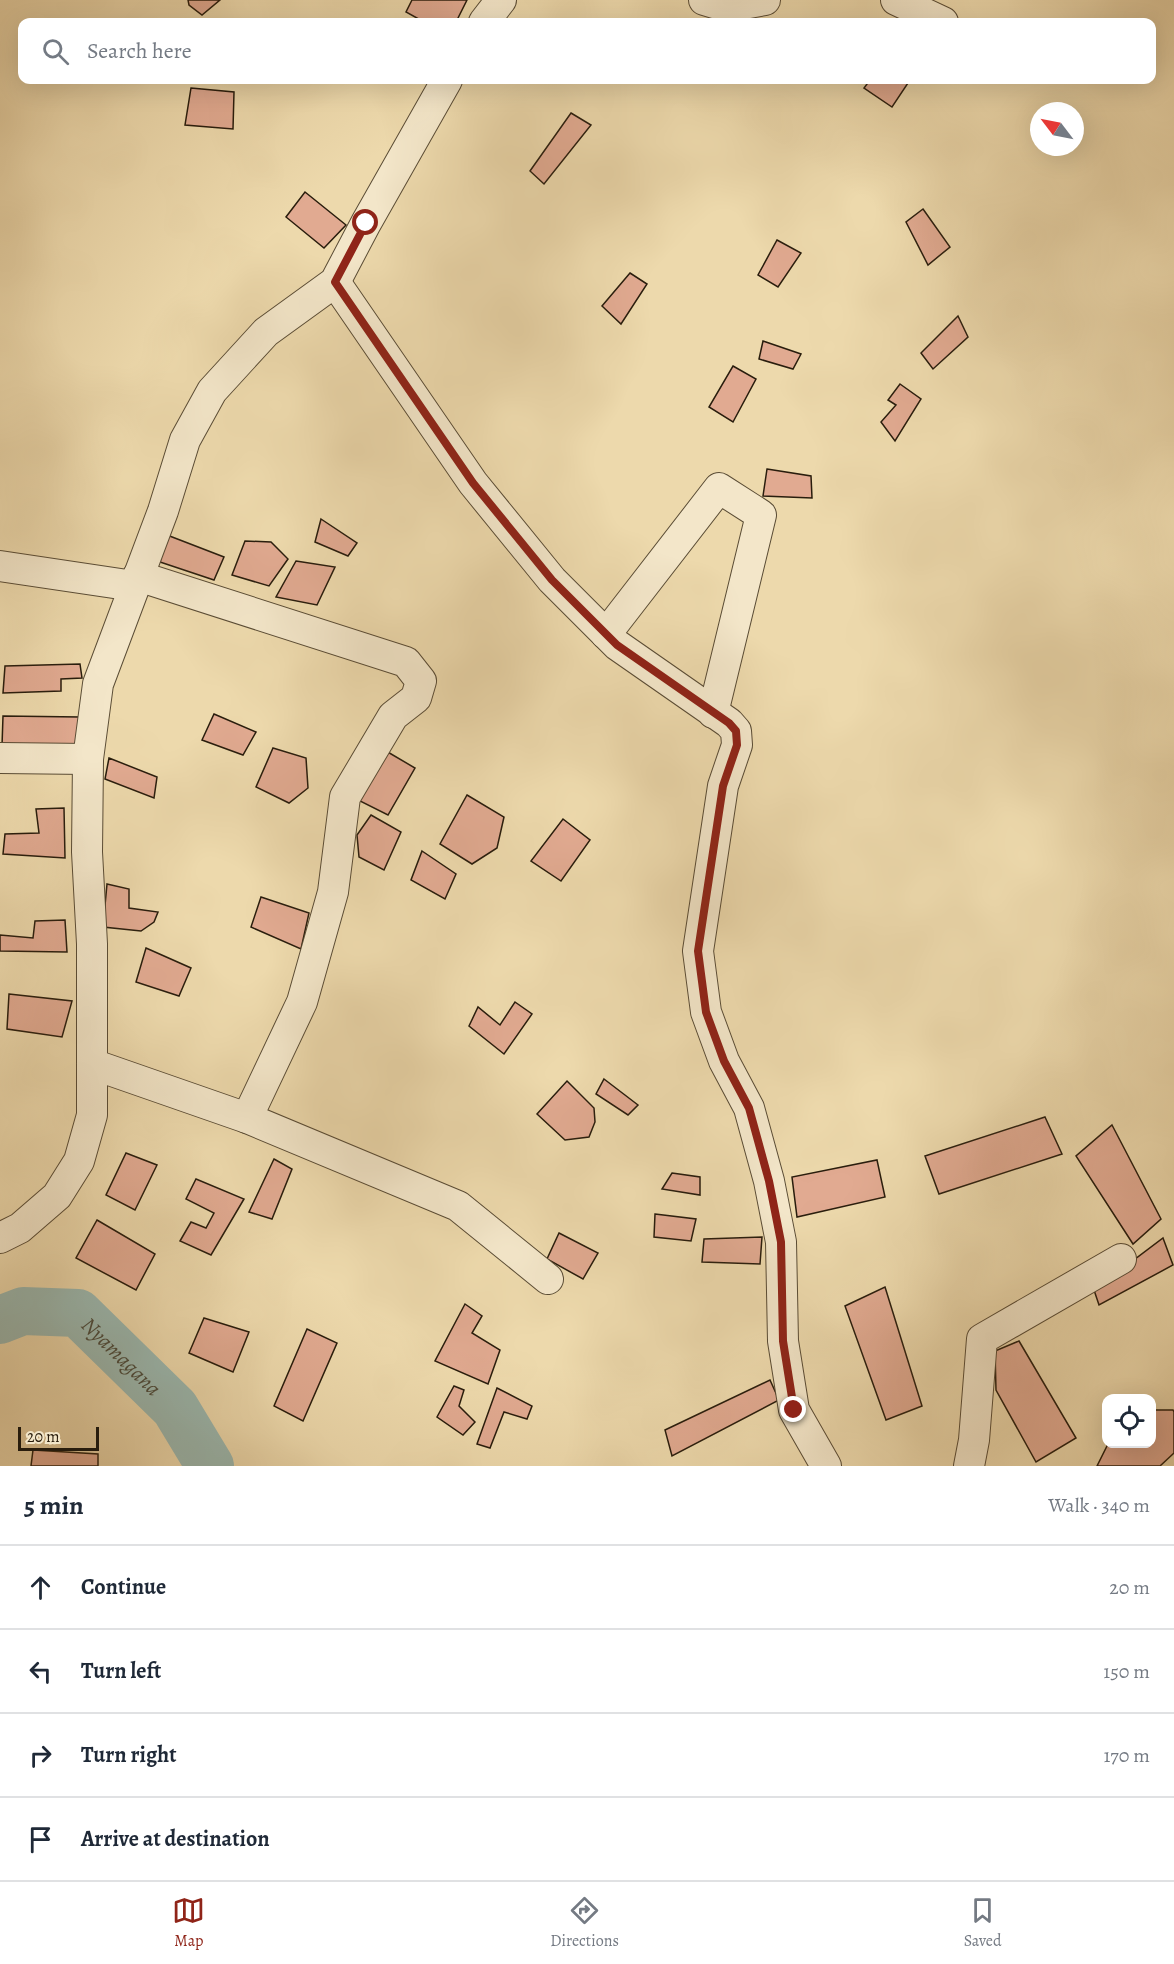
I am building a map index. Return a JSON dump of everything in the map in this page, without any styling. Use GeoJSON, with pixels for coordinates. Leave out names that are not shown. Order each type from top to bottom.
{"type":"FeatureCollection","features":[{"type":"Feature","properties":{"kind":"street"},"geometry":{"type":"LineString","coordinates":[[487,18],[501,0]]}},
{"type":"Feature","properties":{"kind":"street"},"geometry":{"type":"LineString","coordinates":[[704,0],[727,7],[765,0]]}},
{"type":"Feature","properties":{"kind":"street"},"geometry":{"type":"LineString","coordinates":[[896,0],[934,18]]}},
{"type":"Feature","properties":{"kind":"street"},"geometry":{"type":"LineString","coordinates":[[0,1238],[20,1228],[57,1196],[79,1161],[92,1115],[92,944],[87,852],[88,759],[98,684],[164,511],[185,440],[212,392],[266,332],[335,282],[445,84]]}},
{"type":"Feature","properties":{"kind":"street"},"geometry":{"type":"LineString","coordinates":[[335,282],[473,483],[552,580],[617,645],[736,731],[737,745],[723,786],[698,951],[706,1012],[724,1061],[749,1108],[769,1181],[781,1242],[783,1341],[794,1410],[826,1466]]}},
{"type":"Feature","properties":{"kind":"street"},"geometry":{"type":"LineString","coordinates":[[606,634],[719,488],[761,515],[713,713]]}},
{"type":"Feature","properties":{"kind":"street"},"geometry":{"type":"LineString","coordinates":[[0,566],[136,581],[406,662],[421,681],[416,698],[393,716],[345,797],[333,892],[302,1002],[247,1118]]}},
{"type":"Feature","properties":{"kind":"street"},"geometry":{"type":"LineString","coordinates":[[0,759],[88,759]]}},
{"type":"Feature","properties":{"kind":"street"},"geometry":{"type":"LineString","coordinates":[[92,1064],[247,1118],[458,1206],[548,1279]]}},
{"type":"Feature","properties":{"kind":"street"},"geometry":{"type":"LineString","coordinates":[[969,1466],[974,1440],[982,1339],[1121,1259]]}},
{"type":"Feature","properties":{"kind":"building"},"geometry":{"type":"Polygon","coordinates":[[[188,0],[220,0],[202,15],[189,5],[188,0]]]}},
{"type":"Feature","properties":{"kind":"building"},"geometry":{"type":"Polygon","coordinates":[[[412,0],[467,0],[458,18],[417,18],[406,12],[412,0]]]}},
{"type":"Feature","properties":{"kind":"building"},"geometry":{"type":"Polygon","coordinates":[[[867,84],[907,84],[892,107],[864,88],[867,84]]]}},
{"type":"Feature","properties":{"kind":"building"},"geometry":{"type":"Polygon","coordinates":[[[191,88],[234,92],[233,129],[185,125],[191,88]]]}},
{"type":"Feature","properties":{"kind":"building"},"geometry":{"type":"Polygon","coordinates":[[[571,113],[591,125],[544,184],[530,171],[571,113]]]}},
{"type":"Feature","properties":{"kind":"building"},"geometry":{"type":"Polygon","coordinates":[[[305,192],[346,225],[324,248],[286,217],[305,192]]]}},
{"type":"Feature","properties":{"kind":"building"},"geometry":{"type":"Polygon","coordinates":[[[923,209],[950,247],[928,265],[906,222],[923,209]]]}},
{"type":"Feature","properties":{"kind":"building"},"geometry":{"type":"Polygon","coordinates":[[[777,240],[801,253],[778,287],[758,275],[777,240]]]}},
{"type":"Feature","properties":{"kind":"building"},"geometry":{"type":"Polygon","coordinates":[[[630,273],[647,284],[621,324],[602,306],[630,273]]]}},
{"type":"Feature","properties":{"kind":"building"},"geometry":{"type":"Polygon","coordinates":[[[958,316],[968,337],[933,369],[921,353],[958,316]]]}},
{"type":"Feature","properties":{"kind":"building"},"geometry":{"type":"Polygon","coordinates":[[[763,341],[801,354],[793,369],[759,359],[763,341]]]}},
{"type":"Feature","properties":{"kind":"building"},"geometry":{"type":"Polygon","coordinates":[[[733,366],[756,379],[733,422],[709,407],[733,366]]]}},
{"type":"Feature","properties":{"kind":"building"},"geometry":{"type":"Polygon","coordinates":[[[900,384],[921,399],[895,441],[881,422],[896,405],[888,400],[900,384]]]}},
{"type":"Feature","properties":{"kind":"building"},"geometry":{"type":"Polygon","coordinates":[[[767,469],[811,476],[812,498],[763,496],[767,469]]]}},
{"type":"Feature","properties":{"kind":"building"},"geometry":{"type":"Polygon","coordinates":[[[321,519],[357,543],[348,556],[315,542],[321,519]]]}},
{"type":"Feature","properties":{"kind":"building"},"geometry":{"type":"Polygon","coordinates":[[[167,535],[224,557],[214,580],[160,562],[167,535]]]}},
{"type":"Feature","properties":{"kind":"building"},"geometry":{"type":"Polygon","coordinates":[[[245,541],[271,542],[288,559],[269,586],[232,575],[245,541]]]}},
{"type":"Feature","properties":{"kind":"building"},"geometry":{"type":"Polygon","coordinates":[[[296,561],[335,567],[317,605],[276,597],[296,561]]]}},
{"type":"Feature","properties":{"kind":"building"},"geometry":{"type":"Polygon","coordinates":[[[80,664],[82,678],[61,679],[61,691],[3,693],[5,666],[80,664]]]}},
{"type":"Feature","properties":{"kind":"building"},"geometry":{"type":"Polygon","coordinates":[[[214,714],[256,732],[243,755],[202,740],[214,714]]]}},
{"type":"Feature","properties":{"kind":"building"},"geometry":{"type":"Polygon","coordinates":[[[3,716],[80,717],[76,748],[2,746],[3,716]]]}},
{"type":"Feature","properties":{"kind":"building"},"geometry":{"type":"Polygon","coordinates":[[[273,748],[306,758],[308,788],[289,803],[256,787],[273,748]]]}},
{"type":"Feature","properties":{"kind":"building"},"geometry":{"type":"Polygon","coordinates":[[[386,751],[415,768],[388,815],[358,800],[386,751]]]}},
{"type":"Feature","properties":{"kind":"building"},"geometry":{"type":"Polygon","coordinates":[[[109,758],[157,777],[154,798],[105,779],[109,758]]]}},
{"type":"Feature","properties":{"kind":"building"},"geometry":{"type":"Polygon","coordinates":[[[467,795],[504,817],[497,848],[472,864],[440,844],[467,795]]]}},
{"type":"Feature","properties":{"kind":"building"},"geometry":{"type":"Polygon","coordinates":[[[64,808],[65,858],[3,854],[5,834],[39,833],[36,809],[64,808]]]}},
{"type":"Feature","properties":{"kind":"building"},"geometry":{"type":"Polygon","coordinates":[[[371,815],[401,832],[384,870],[359,857],[357,835],[371,815]]]}},
{"type":"Feature","properties":{"kind":"building"},"geometry":{"type":"Polygon","coordinates":[[[563,819],[590,840],[561,881],[531,861],[563,819]]]}},
{"type":"Feature","properties":{"kind":"building"},"geometry":{"type":"Polygon","coordinates":[[[422,851],[456,874],[445,899],[411,880],[422,851]]]}},
{"type":"Feature","properties":{"kind":"building"},"geometry":{"type":"Polygon","coordinates":[[[107,884],[129,889],[129,908],[158,912],[154,922],[141,931],[103,927],[107,884]]]}},
{"type":"Feature","properties":{"kind":"building"},"geometry":{"type":"Polygon","coordinates":[[[261,897],[309,913],[301,949],[251,927],[261,897]]]}},
{"type":"Feature","properties":{"kind":"building"},"geometry":{"type":"Polygon","coordinates":[[[65,920],[67,952],[0,951],[0,935],[33,938],[35,921],[65,920]]]}},
{"type":"Feature","properties":{"kind":"building"},"geometry":{"type":"Polygon","coordinates":[[[146,948],[191,968],[179,996],[136,982],[146,948]]]}},
{"type":"Feature","properties":{"kind":"building"},"geometry":{"type":"Polygon","coordinates":[[[9,994],[72,1001],[62,1037],[7,1029],[9,994]]]}},
{"type":"Feature","properties":{"kind":"building"},"geometry":{"type":"Polygon","coordinates":[[[515,1002],[532,1014],[504,1054],[469,1026],[478,1007],[500,1025],[515,1002]]]}},
{"type":"Feature","properties":{"kind":"building"},"geometry":{"type":"Polygon","coordinates":[[[604,1079],[638,1105],[628,1115],[596,1094],[604,1079]]]}},
{"type":"Feature","properties":{"kind":"building"},"geometry":{"type":"Polygon","coordinates":[[[567,1081],[594,1108],[595,1122],[589,1137],[565,1140],[537,1114],[567,1081]]]}},
{"type":"Feature","properties":{"kind":"building"},"geometry":{"type":"Polygon","coordinates":[[[1045,1117],[1062,1154],[939,1194],[925,1156],[1045,1117]]]}},
{"type":"Feature","properties":{"kind":"building"},"geometry":{"type":"Polygon","coordinates":[[[1112,1125],[1161,1219],[1133,1244],[1076,1156],[1112,1125]]]}},
{"type":"Feature","properties":{"kind":"building"},"geometry":{"type":"Polygon","coordinates":[[[126,1153],[157,1165],[135,1210],[106,1195],[126,1153]]]}},
{"type":"Feature","properties":{"kind":"building"},"geometry":{"type":"Polygon","coordinates":[[[274,1159],[292,1169],[272,1219],[249,1212],[274,1159]]]}},
{"type":"Feature","properties":{"kind":"building"},"geometry":{"type":"Polygon","coordinates":[[[877,1160],[885,1197],[797,1217],[792,1177],[877,1160]]]}},
{"type":"Feature","properties":{"kind":"building"},"geometry":{"type":"Polygon","coordinates":[[[672,1173],[700,1177],[700,1195],[662,1189],[672,1173]]]}},
{"type":"Feature","properties":{"kind":"building"},"geometry":{"type":"Polygon","coordinates":[[[196,1179],[244,1199],[211,1255],[180,1241],[191,1222],[206,1228],[214,1213],[186,1199],[196,1179]]]}},
{"type":"Feature","properties":{"kind":"building"},"geometry":{"type":"Polygon","coordinates":[[[655,1214],[696,1219],[691,1241],[654,1237],[655,1214]]]}},
{"type":"Feature","properties":{"kind":"building"},"geometry":{"type":"Polygon","coordinates":[[[97,1220],[155,1254],[136,1290],[76,1258],[97,1220]]]}},
{"type":"Feature","properties":{"kind":"building"},"geometry":{"type":"Polygon","coordinates":[[[559,1233],[598,1253],[583,1279],[547,1259],[559,1233]]]}},
{"type":"Feature","properties":{"kind":"building"},"geometry":{"type":"Polygon","coordinates":[[[762,1237],[760,1264],[702,1262],[704,1239],[762,1237]]]}},
{"type":"Feature","properties":{"kind":"building"},"geometry":{"type":"Polygon","coordinates":[[[1163,1238],[1173,1265],[1099,1305],[1094,1290],[1163,1238]]]}},
{"type":"Feature","properties":{"kind":"building"},"geometry":{"type":"Polygon","coordinates":[[[885,1287],[922,1406],[886,1420],[845,1306],[885,1287]]]}},
{"type":"Feature","properties":{"kind":"building"},"geometry":{"type":"Polygon","coordinates":[[[465,1304],[482,1316],[472,1333],[500,1350],[488,1384],[435,1361],[465,1304]]]}},
{"type":"Feature","properties":{"kind":"building"},"geometry":{"type":"Polygon","coordinates":[[[204,1318],[249,1332],[233,1372],[189,1353],[204,1318]]]}},
{"type":"Feature","properties":{"kind":"building"},"geometry":{"type":"Polygon","coordinates":[[[307,1329],[337,1343],[303,1421],[274,1406],[307,1329]]]}},
{"type":"Feature","properties":{"kind":"building"},"geometry":{"type":"Polygon","coordinates":[[[1019,1341],[1076,1438],[1036,1462],[996,1390],[995,1351],[1019,1341]]]}},
{"type":"Feature","properties":{"kind":"building"},"geometry":{"type":"Polygon","coordinates":[[[770,1380],[779,1400],[672,1456],[665,1430],[770,1380]]]}},
{"type":"Feature","properties":{"kind":"building"},"geometry":{"type":"Polygon","coordinates":[[[454,1386],[464,1390],[459,1406],[475,1422],[463,1435],[437,1417],[454,1386]]]}},
{"type":"Feature","properties":{"kind":"building"},"geometry":{"type":"Polygon","coordinates":[[[497,1388],[532,1406],[527,1419],[504,1412],[490,1448],[477,1444],[497,1388]]]}},
{"type":"Feature","properties":{"kind":"building"},"geometry":{"type":"Polygon","coordinates":[[[1156,1410],[1173,1410],[1174,1453],[1160,1466],[1097,1466],[1106,1448],[1156,1448],[1156,1410]]]}},
{"type":"Feature","properties":{"kind":"building"},"geometry":{"type":"Polygon","coordinates":[[[33,1450],[98,1454],[98,1466],[31,1466],[33,1450]]]}},
{"type":"Feature","properties":{"kind":"waterway","name":"Nyamagana"},"geometry":{"type":"LineString","coordinates":[[0,1320],[23,1311],[78,1313],[175,1408],[210,1466]]}},
{"type":"Feature","properties":{"kind":"route"},"geometry":{"type":"LineString","coordinates":[[366,223],[335,282],[473,483],[552,580],[617,645],[729,723],[736,731],[737,745],[723,786],[711,855],[698,951],[706,1012],[724,1061],[749,1108],[769,1181],[781,1242],[783,1341],[794,1410]]}}]}
